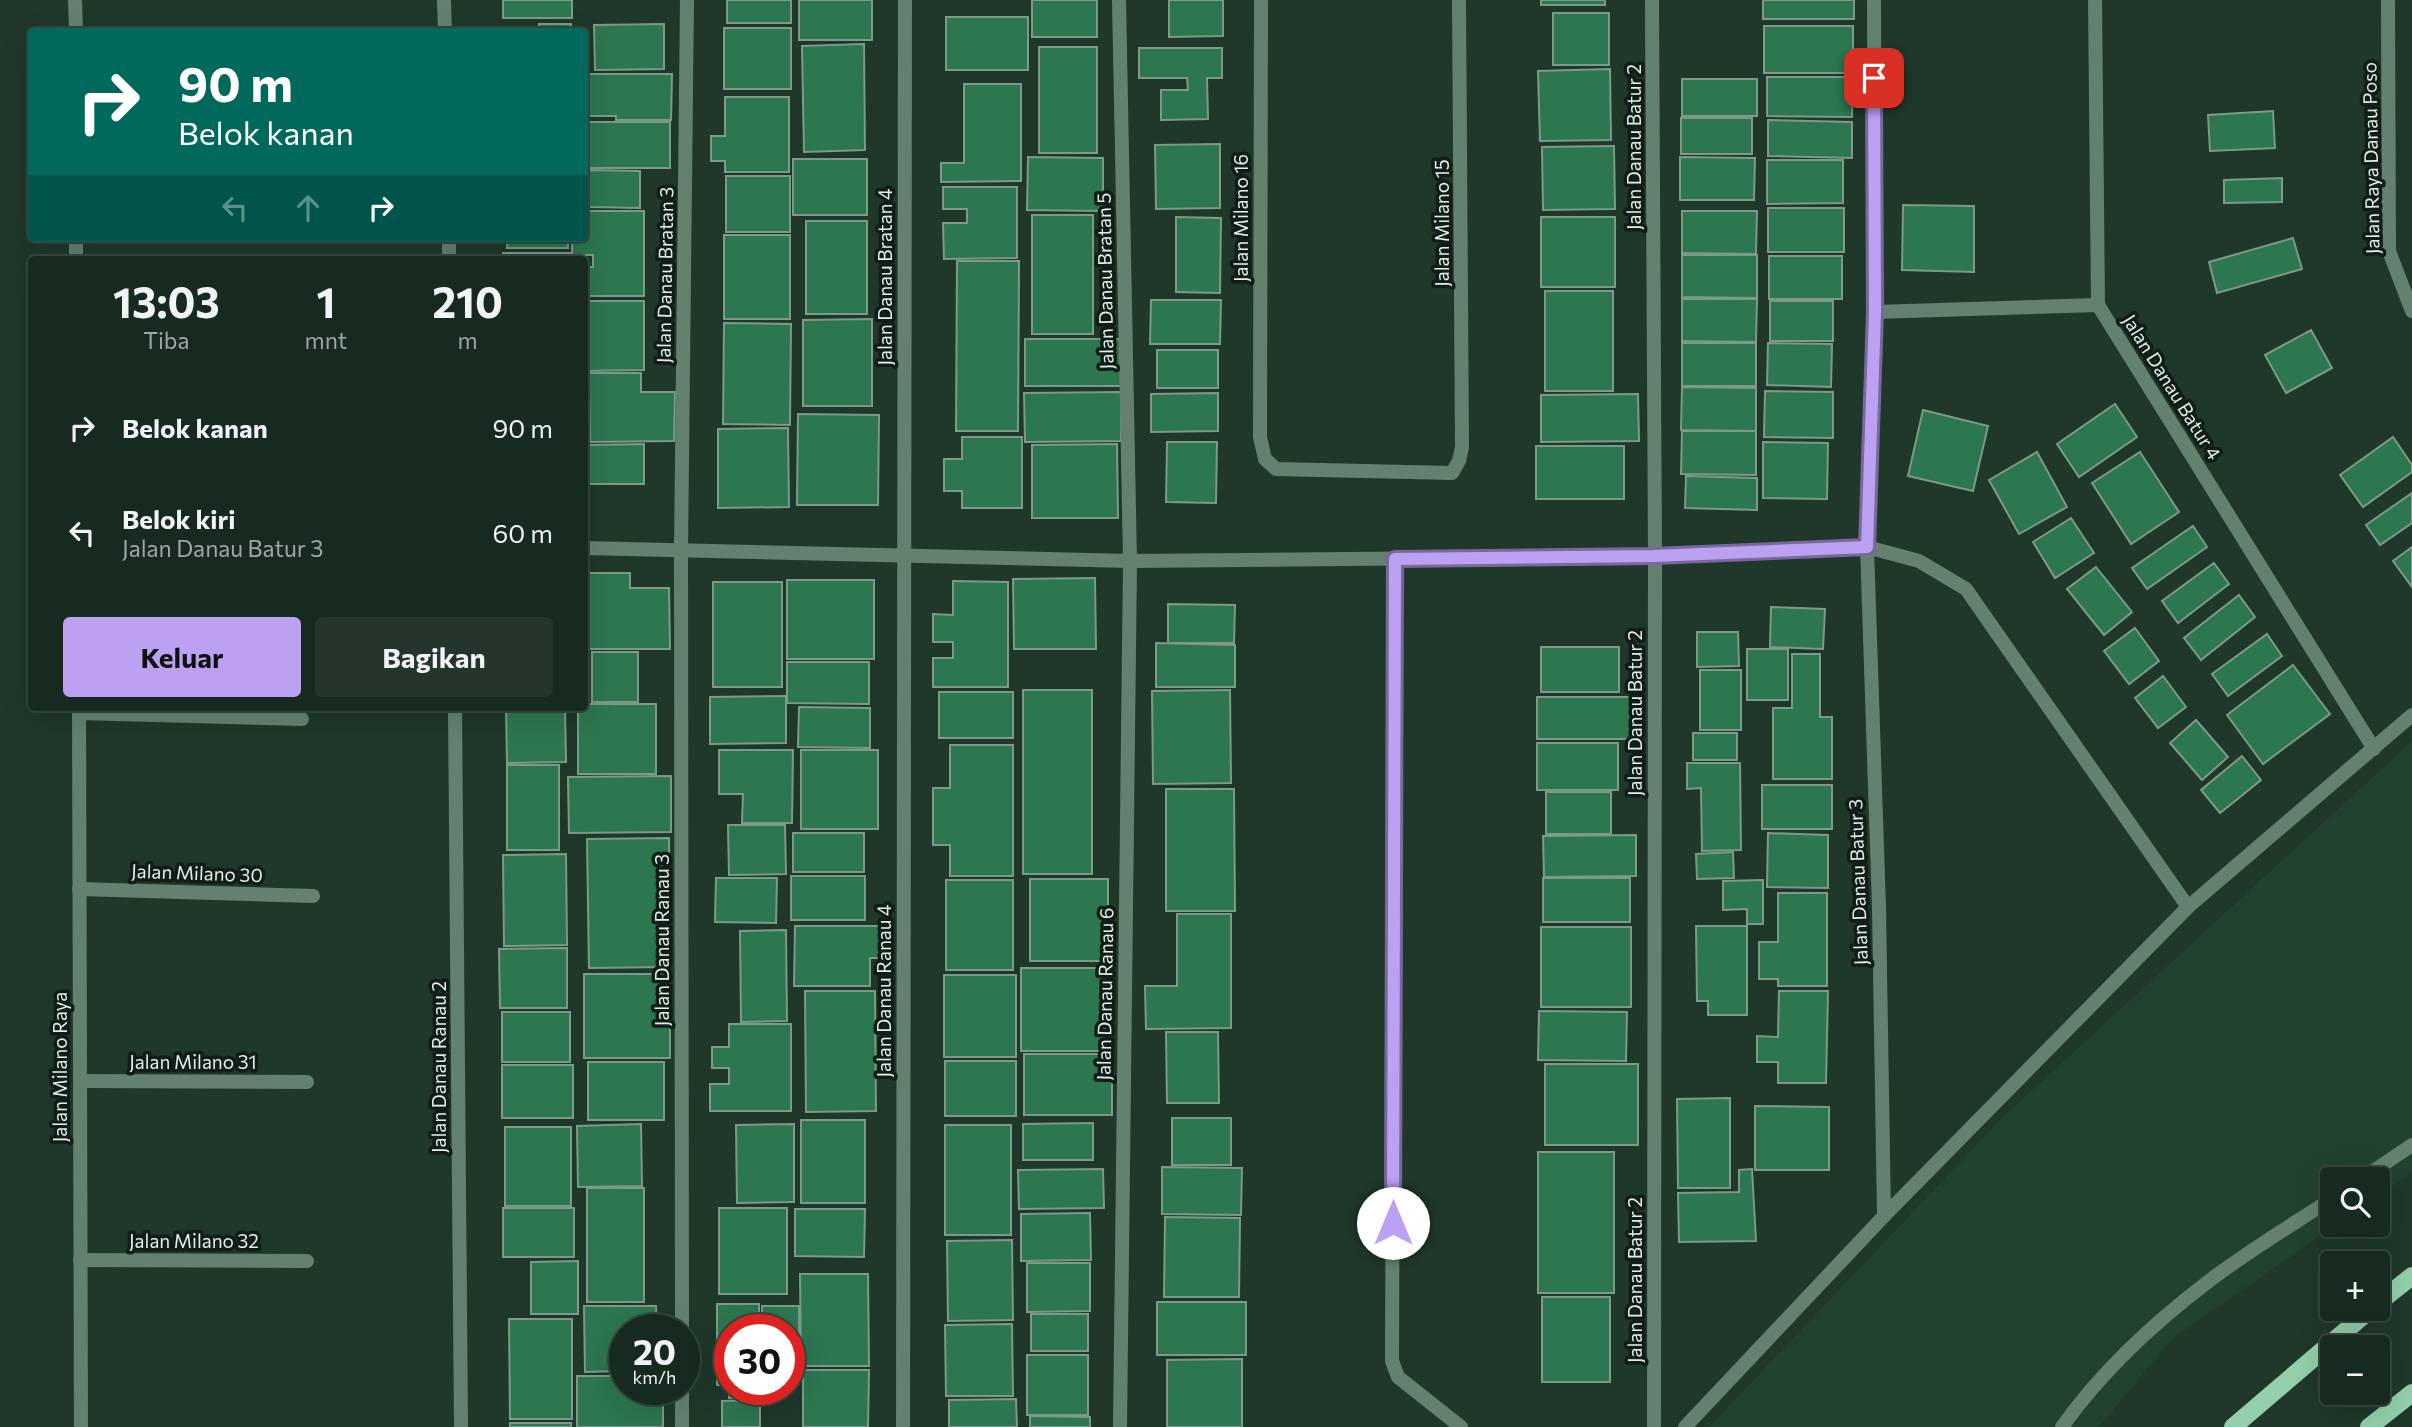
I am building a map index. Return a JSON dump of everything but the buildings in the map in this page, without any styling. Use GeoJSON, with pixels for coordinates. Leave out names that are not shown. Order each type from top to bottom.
{"type":"FeatureCollection","features":[{"type":"Feature","properties":{"kind":"main road"},"geometry":{"type":"LineString","coordinates":[[2390,1293],[2412,1276]]}},
{"type":"Feature","properties":{"kind":"main road"},"geometry":{"type":"LineString","coordinates":[[2232,1427],[2357,1321]]}},
{"type":"Feature","properties":{"kind":"main road"},"geometry":{"type":"LineString","coordinates":[[2369,1427],[2412,1393]]}},
{"type":"Feature","properties":{"kind":"street"},"geometry":{"type":"LineString","coordinates":[[75,0],[76,28]]}},
{"type":"Feature","properties":{"kind":"street"},"geometry":{"type":"LineString","coordinates":[[444,0],[445,28]]}},
{"type":"Feature","properties":{"kind":"street","name":"Jalan Danau Bratan 3"},"geometry":{"type":"LineString","coordinates":[[681,551],[687,0]]}},
{"type":"Feature","properties":{"kind":"street","name":"Jalan Danau Bratan 4"},"geometry":{"type":"LineString","coordinates":[[904,555],[905,0]]}},
{"type":"Feature","properties":{"kind":"street","name":"Jalan Danau Bratan 5"},"geometry":{"type":"LineString","coordinates":[[1119,0],[1129,561]]}},
{"type":"Feature","properties":{"kind":"street","name":"Jalan Milano 16"},"geometry":{"type":"LineString","coordinates":[[1261,0],[1260,437],[1265,458],[1276,470],[1452,473],[1459,461],[1462,447]]}},
{"type":"Feature","properties":{"kind":"street","name":"Jalan Milano 15"},"geometry":{"type":"LineString","coordinates":[[1460,0],[1462,447]]}},
{"type":"Feature","properties":{"kind":"street","name":"Jalan Danau Batur 2"},"geometry":{"type":"LineString","coordinates":[[1652,0],[1654,1427]]}},
{"type":"Feature","properties":{"kind":"street","name":"Jalan Danau Batur 3"},"geometry":{"type":"LineString","coordinates":[[1874,0],[1875,312],[1867,547],[1879,920],[1884,1216]]}},
{"type":"Feature","properties":{"kind":"street","name":"Jalan Danau Batur 4"},"geometry":{"type":"LineString","coordinates":[[2095,0],[2098,305],[2374,749]]}},
{"type":"Feature","properties":{"kind":"street","name":"Jalan Raya Danau Poso"},"geometry":{"type":"LineString","coordinates":[[2388,0],[2389,251],[2412,311]]}},
{"type":"Feature","properties":{"kind":"street"},"geometry":{"type":"LineString","coordinates":[[1875,312],[2098,305]]}},
{"type":"Feature","properties":{"kind":"street"},"geometry":{"type":"LineString","coordinates":[[588,548],[1129,561],[1654,556],[1867,547],[1919,561],[1966,589],[2188,907]]}},
{"type":"Feature","properties":{"kind":"street","name":"Jalan Danau Ranau 3"},"geometry":{"type":"LineString","coordinates":[[681,551],[682,1314]]}},
{"type":"Feature","properties":{"kind":"street","name":"Jalan Danau Ranau 4"},"geometry":{"type":"LineString","coordinates":[[903,1427],[904,555]]}},
{"type":"Feature","properties":{"kind":"street"},"geometry":{"type":"LineString","coordinates":[[1395,559],[1392,1361],[1398,1377],[1461,1427]]}},
{"type":"Feature","properties":{"kind":"street","name":"Jalan Danau Ranau 6"},"geometry":{"type":"LineString","coordinates":[[1119,1427],[1129,561]]}},
{"type":"Feature","properties":{"kind":"street","name":"Jalan Milano Raya"},"geometry":{"type":"LineString","coordinates":[[79,711],[81,1427]]}},
{"type":"Feature","properties":{"kind":"street"},"geometry":{"type":"LineString","coordinates":[[104,711],[302,719]]}},
{"type":"Feature","properties":{"kind":"street","name":"Jalan Danau Ranau 2"},"geometry":{"type":"LineString","coordinates":[[456,711],[461,1427]]}},
{"type":"Feature","properties":{"kind":"street"},"geometry":{"type":"LineString","coordinates":[[1685,1427],[1884,1216],[2188,907],[2412,715]]}},
{"type":"Feature","properties":{"kind":"street","name":"Jalan Milano 30"},"geometry":{"type":"LineString","coordinates":[[79,889],[313,896]]}},
{"type":"Feature","properties":{"kind":"street","name":"Jalan Milano 31"},"geometry":{"type":"LineString","coordinates":[[80,1081],[307,1082]]}},
{"type":"Feature","properties":{"kind":"street"},"geometry":{"type":"LineString","coordinates":[[2379,1167],[2412,1144]]}},
{"type":"Feature","properties":{"kind":"street"},"geometry":{"type":"LineString","coordinates":[[2062,1427],[2086,1393],[2156,1326],[2209,1281],[2320,1207]]}},
{"type":"Feature","properties":{"kind":"street","name":"Jalan Milano 32"},"geometry":{"type":"LineString","coordinates":[[80,1260],[307,1261]]}},
{"type":"Feature","properties":{"kind":"street"},"geometry":{"type":"LineString","coordinates":[[682,1405],[682,1427]]}},
{"type":"Feature","properties":{"kind":"shaded area"},"geometry":{"type":"Polygon","coordinates":[[[2412,741],[2412,1172],[2390,1188],[2390,1167],[2320,1167],[2320,1236],[2172,1339],[2099,1427],[1709,1427],[2003,1117],[2412,741]]]}},
{"type":"Feature","properties":{"kind":"route"},"geometry":{"type":"LineString","coordinates":[[1393,1223],[1395,559],[1654,556],[1867,547],[1875,312],[1874,78]]}}]}
